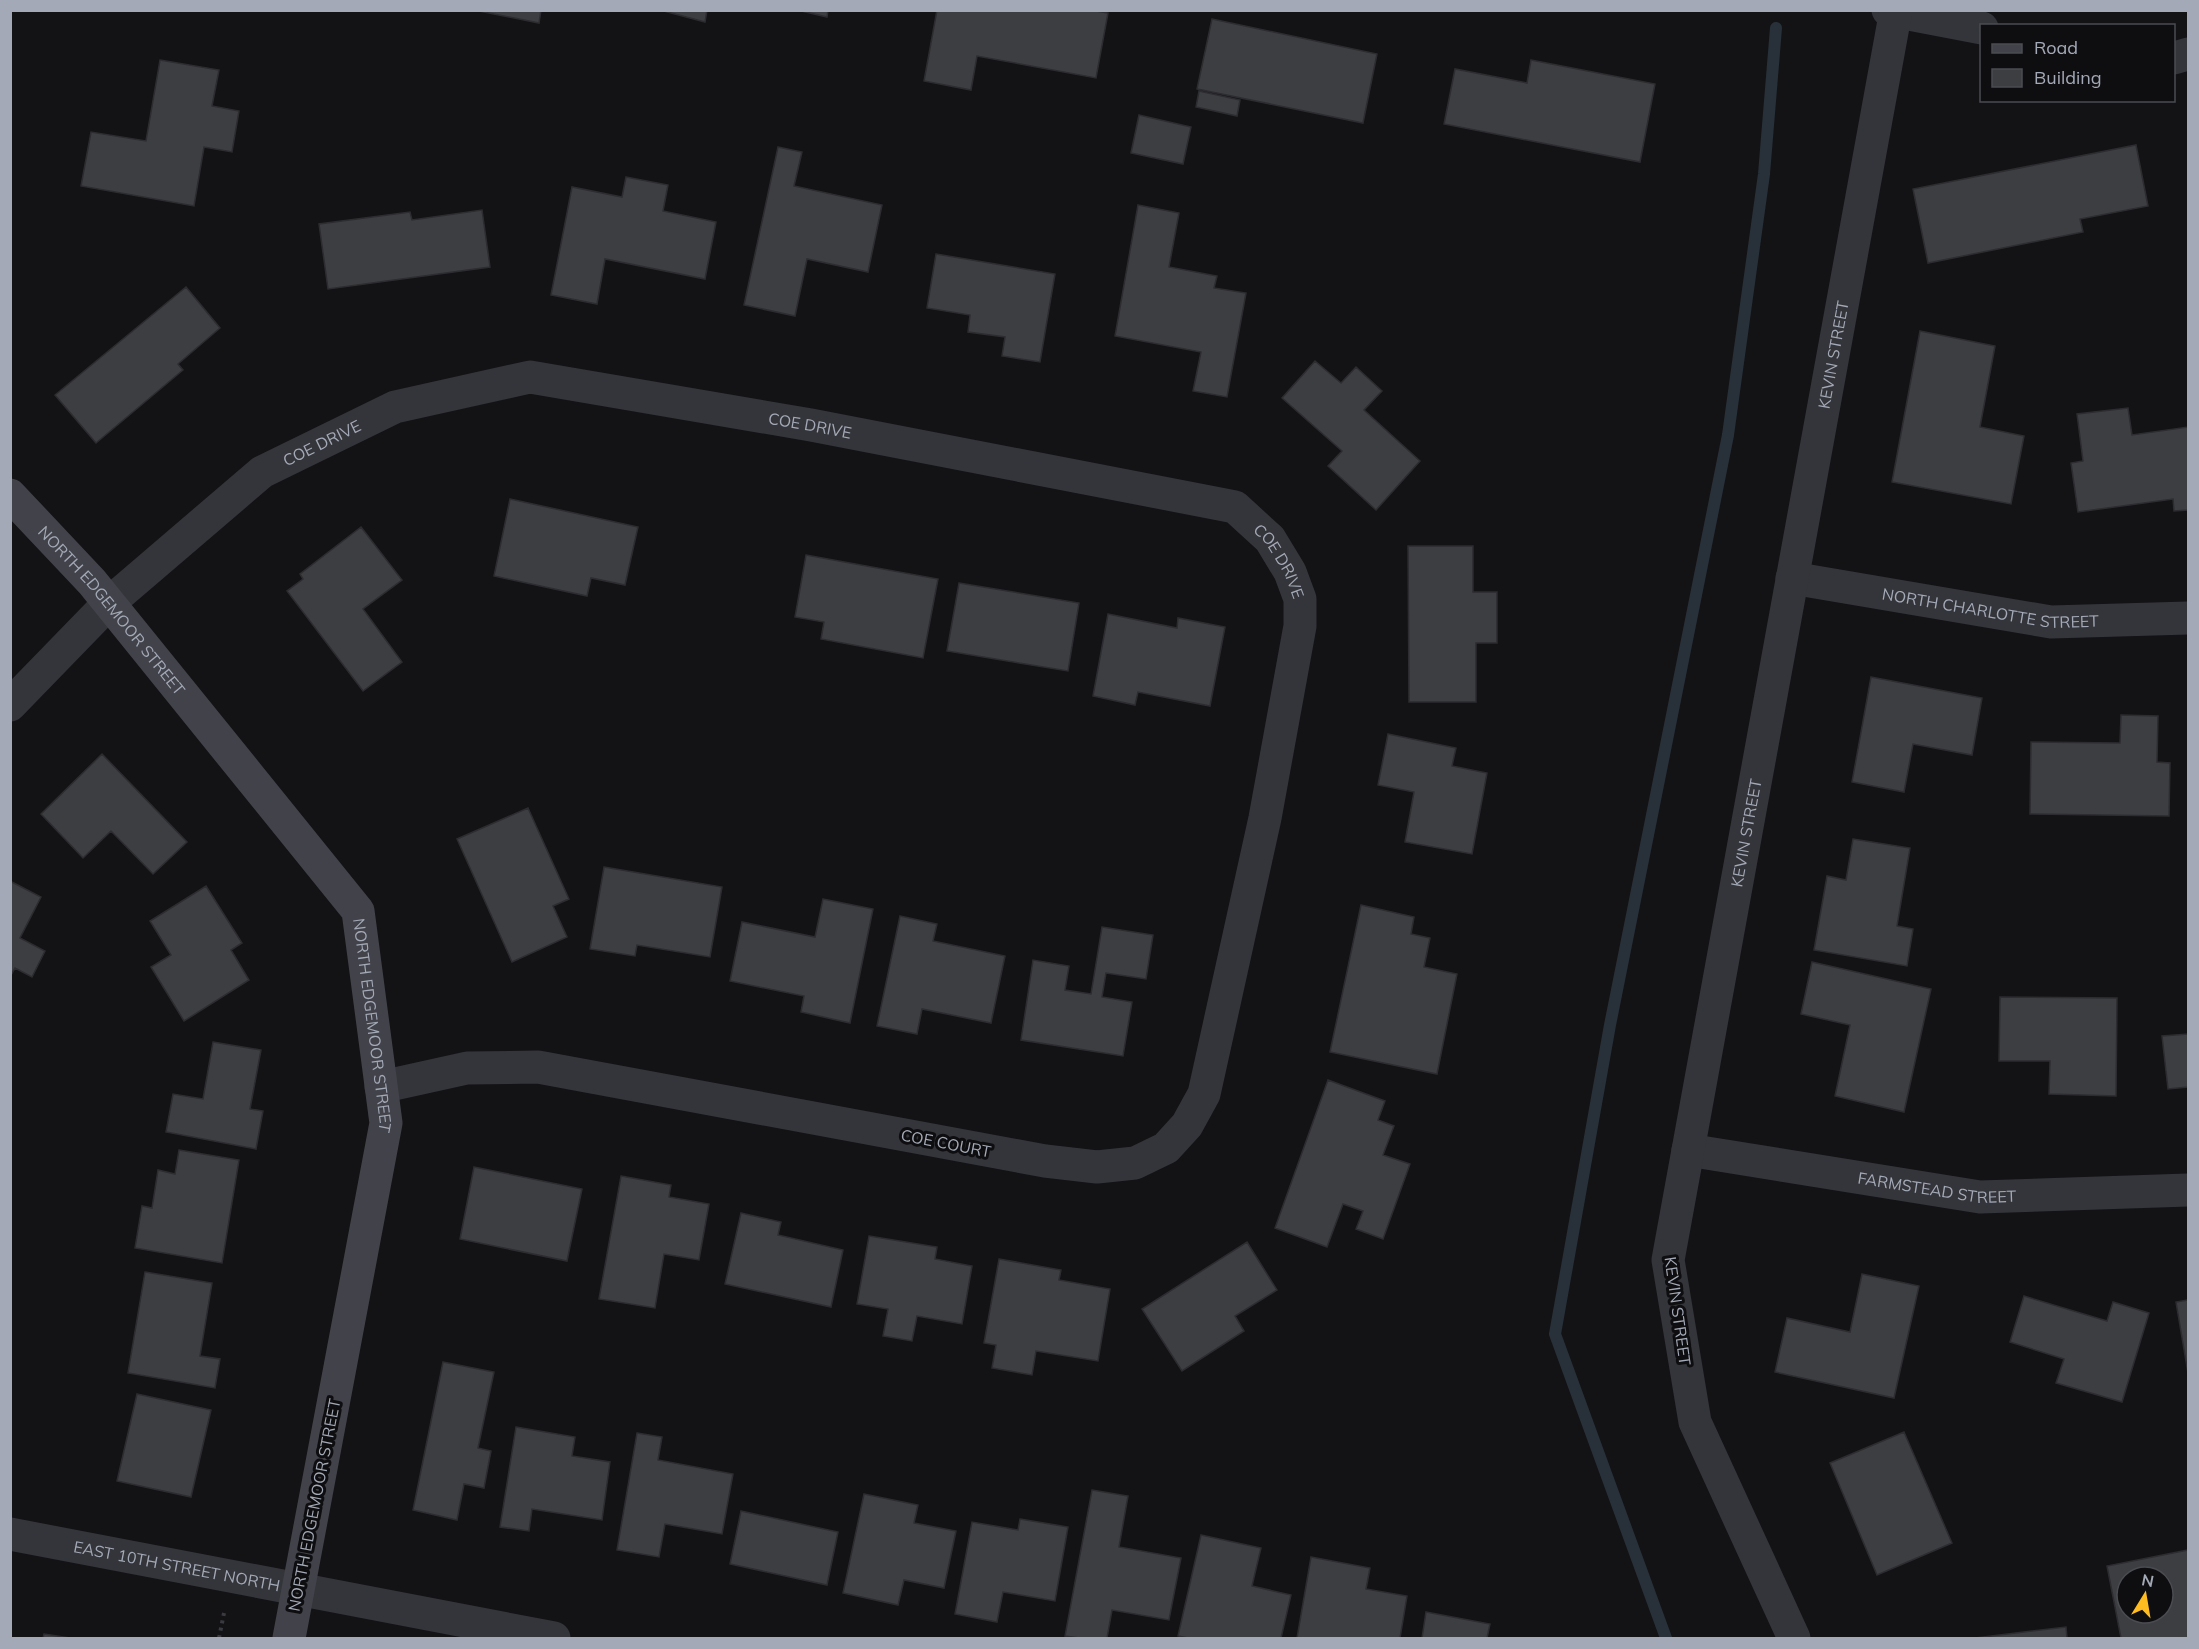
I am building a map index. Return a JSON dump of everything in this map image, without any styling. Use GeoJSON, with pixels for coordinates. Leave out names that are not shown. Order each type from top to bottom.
{"type":"FeatureCollection","features":[{"type":"Feature","properties":{"kind":"street"},"geometry":{"type":"LineString","coordinates":[[1893,11],[1980,28]]}},
{"type":"Feature","properties":{"kind":"street","name":"KEVIN STREET"},"geometry":{"type":"LineString","coordinates":[[1794,1638],[1695,1422],[1668,1260],[1893,11]]}},
{"type":"Feature","properties":{"kind":"street","name":"COE DRIVE"},"geometry":{"type":"LineString","coordinates":[[10,705],[109,603],[262,472],[394,407],[530,377],[810,425],[1235,507],[1270,539],[1290,572],[1300,599],[1300,626],[1265,818]]}},
{"type":"Feature","properties":{"kind":"street","name":"NORTH EDGEMOOR STREET"},"geometry":{"type":"LineString","coordinates":[[10,495],[109,603],[358,911],[386,1123],[289,1638]]}},
{"type":"Feature","properties":{"kind":"street","name":"NORTH CHARLOTTE STREET"},"geometry":{"type":"LineString","coordinates":[[1792,578],[2051,622],[2188,618]]}},
{"type":"Feature","properties":{"kind":"street","name":"COE COURT"},"geometry":{"type":"LineString","coordinates":[[381,1088],[467,1068],[538,1067],[1045,1161],[1097,1167],[1135,1163],[1166,1148],[1187,1125],[1204,1094],[1265,818]]}},
{"type":"Feature","properties":{"kind":"street","name":"FARMSTEAD STREET"},"geometry":{"type":"LineString","coordinates":[[1688,1150],[1980,1197],[2188,1190]]}},
{"type":"Feature","properties":{"kind":"street","name":"EAST 10TH STREET NORTH"},"geometry":{"type":"LineString","coordinates":[[10,1534],[554,1638]]}},
{"type":"Feature","properties":{"kind":"path"},"geometry":{"type":"LineString","coordinates":[[219,1638],[225,1608]]}},
{"type":"Feature","properties":{"kind":"building"},"geometry":{"type":"Polygon","coordinates":[[[474,10],[541,10],[539,23],[474,10]]]}},
{"type":"Feature","properties":{"kind":"building"},"geometry":{"type":"Polygon","coordinates":[[[660,10],[707,10],[705,22],[660,10]]]}},
{"type":"Feature","properties":{"kind":"building"},"geometry":{"type":"Polygon","coordinates":[[[797,10],[828,10],[827,17],[797,10]]]}},
{"type":"Feature","properties":{"kind":"building"},"geometry":{"type":"Polygon","coordinates":[[[937,10],[1090,10],[1108,13],[1096,78],[977,56],[971,90],[924,81],[937,10]]]}},
{"type":"Feature","properties":{"kind":"building"},"geometry":{"type":"Polygon","coordinates":[[[1212,19],[1377,54],[1363,123],[1197,89],[1212,19]]]}},
{"type":"Feature","properties":{"kind":"building"},"geometry":{"type":"Polygon","coordinates":[[[160,60],[219,70],[212,106],[239,111],[232,152],[204,147],[194,206],[81,186],[91,132],[146,141],[160,60]]]}},
{"type":"Feature","properties":{"kind":"building"},"geometry":{"type":"Polygon","coordinates":[[[1531,60],[1655,84],[1640,162],[1444,124],[1455,69],[1527,83],[1531,60]]]}},
{"type":"Feature","properties":{"kind":"building"},"geometry":{"type":"Polygon","coordinates":[[[1199,91],[1240,100],[1237,116],[1196,107],[1199,91]]]}},
{"type":"Feature","properties":{"kind":"building"},"geometry":{"type":"Polygon","coordinates":[[[1139,115],[1191,127],[1183,164],[1131,153],[1139,115]]]}},
{"type":"Feature","properties":{"kind":"building"},"geometry":{"type":"Polygon","coordinates":[[[2136,145],[2148,206],[2080,219],[2083,232],[1928,263],[1913,189],[2136,145]]]}},
{"type":"Feature","properties":{"kind":"building"},"geometry":{"type":"Polygon","coordinates":[[[778,147],[802,152],[794,186],[882,205],[868,272],[807,259],[795,316],[744,305],[778,147]]]}},
{"type":"Feature","properties":{"kind":"building"},"geometry":{"type":"Polygon","coordinates":[[[626,177],[668,185],[663,211],[716,222],[705,279],[605,259],[597,304],[551,295],[572,187],[622,197],[626,177]]]}},
{"type":"Feature","properties":{"kind":"building"},"geometry":{"type":"Polygon","coordinates":[[[1138,205],[1179,213],[1169,267],[1217,276],[1214,288],[1246,293],[1227,397],[1193,391],[1201,352],[1115,336],[1138,205]]]}},
{"type":"Feature","properties":{"kind":"building"},"geometry":{"type":"Polygon","coordinates":[[[482,210],[490,267],[328,289],[319,224],[410,212],[412,220],[482,210]]]}},
{"type":"Feature","properties":{"kind":"building"},"geometry":{"type":"Polygon","coordinates":[[[936,254],[1055,274],[1040,362],[1002,356],[1005,337],[968,332],[970,315],[927,308],[936,254]]]}},
{"type":"Feature","properties":{"kind":"building"},"geometry":{"type":"Polygon","coordinates":[[[186,287],[220,328],[178,364],[183,370],[96,443],[55,395],[186,287]]]}},
{"type":"Feature","properties":{"kind":"building"},"geometry":{"type":"Polygon","coordinates":[[[1920,331],[1995,346],[1980,427],[2024,436],[2011,504],[1892,482],[1920,331]]]}},
{"type":"Feature","properties":{"kind":"building"},"geometry":{"type":"Polygon","coordinates":[[[1315,361],[1341,383],[1356,367],[1382,391],[1364,410],[1420,461],[1376,510],[1328,466],[1342,451],[1282,398],[1315,361]]]}},
{"type":"Feature","properties":{"kind":"building"},"geometry":{"type":"Polygon","coordinates":[[[2128,408],[2132,435],[2188,427],[2188,510],[2174,511],[2173,499],[2078,512],[2071,463],[2083,461],[2077,414],[2128,408]]]}},
{"type":"Feature","properties":{"kind":"building"},"geometry":{"type":"Polygon","coordinates":[[[510,499],[638,527],[625,585],[591,578],[587,596],[494,576],[510,499]]]}},
{"type":"Feature","properties":{"kind":"building"},"geometry":{"type":"Polygon","coordinates":[[[361,527],[402,580],[363,609],[402,662],[363,691],[287,591],[303,579],[300,574],[361,527]]]}},
{"type":"Feature","properties":{"kind":"building"},"geometry":{"type":"Polygon","coordinates":[[[1408,546],[1473,546],[1473,592],[1497,592],[1497,643],[1476,643],[1476,702],[1409,702],[1408,546]]]}},
{"type":"Feature","properties":{"kind":"building"},"geometry":{"type":"Polygon","coordinates":[[[806,555],[938,579],[923,658],[821,639],[824,622],[795,617],[806,555]]]}},
{"type":"Feature","properties":{"kind":"building"},"geometry":{"type":"Polygon","coordinates":[[[959,583],[1079,603],[1068,671],[947,651],[959,583]]]}},
{"type":"Feature","properties":{"kind":"building"},"geometry":{"type":"Polygon","coordinates":[[[1108,614],[1177,628],[1178,618],[1225,627],[1210,706],[1138,692],[1135,705],[1093,696],[1108,614]]]}},
{"type":"Feature","properties":{"kind":"building"},"geometry":{"type":"Polygon","coordinates":[[[1871,677],[1982,698],[1972,755],[1913,744],[1904,792],[1852,782],[1871,677]]]}},
{"type":"Feature","properties":{"kind":"building"},"geometry":{"type":"Polygon","coordinates":[[[2121,715],[2158,716],[2157,762],[2170,763],[2169,816],[2030,814],[2031,742],[2120,743],[2121,715]]]}},
{"type":"Feature","properties":{"kind":"building"},"geometry":{"type":"Polygon","coordinates":[[[1388,734],[1456,748],[1452,766],[1487,773],[1472,854],[1405,842],[1414,792],[1378,785],[1388,734]]]}},
{"type":"Feature","properties":{"kind":"building"},"geometry":{"type":"Polygon","coordinates":[[[102,754],[187,842],[153,874],[111,831],[83,858],[41,814],[102,754]]]}},
{"type":"Feature","properties":{"kind":"building"},"geometry":{"type":"Polygon","coordinates":[[[528,808],[569,899],[553,906],[567,937],[512,962],[457,839],[528,808]]]}},
{"type":"Feature","properties":{"kind":"building"},"geometry":{"type":"Polygon","coordinates":[[[1853,839],[1910,848],[1897,926],[1913,929],[1907,966],[1814,950],[1827,876],[1846,880],[1853,839]]]}},
{"type":"Feature","properties":{"kind":"building"},"geometry":{"type":"Polygon","coordinates":[[[604,867],[722,887],[710,957],[637,945],[635,956],[590,949],[604,867]]]}},
{"type":"Feature","properties":{"kind":"building"},"geometry":{"type":"Polygon","coordinates":[[[10,881],[41,897],[20,938],[45,951],[32,977],[15,968],[10,977],[10,881]]]}},
{"type":"Feature","properties":{"kind":"building"},"geometry":{"type":"Polygon","coordinates":[[[206,886],[242,943],[231,950],[249,980],[184,1021],[151,967],[171,955],[150,921],[206,886]]]}},
{"type":"Feature","properties":{"kind":"building"},"geometry":{"type":"Polygon","coordinates":[[[823,899],[873,909],[850,1023],[801,1012],[804,996],[730,981],[742,922],[815,937],[823,899]]]}},
{"type":"Feature","properties":{"kind":"building"},"geometry":{"type":"Polygon","coordinates":[[[1361,905],[1414,917],[1411,934],[1430,938],[1424,967],[1457,974],[1437,1074],[1330,1052],[1361,905]]]}},
{"type":"Feature","properties":{"kind":"building"},"geometry":{"type":"Polygon","coordinates":[[[900,916],[937,924],[933,941],[1005,956],[991,1023],[922,1009],[917,1034],[877,1026],[900,916]]]}},
{"type":"Feature","properties":{"kind":"building"},"geometry":{"type":"Polygon","coordinates":[[[1102,927],[1153,935],[1146,979],[1106,973],[1102,997],[1132,1002],[1123,1056],[1021,1040],[1033,960],[1069,966],[1065,990],[1091,994],[1102,927]]]}},
{"type":"Feature","properties":{"kind":"building"},"geometry":{"type":"Polygon","coordinates":[[[1812,962],[1931,989],[1904,1112],[1835,1096],[1850,1025],[1801,1014],[1812,962]]]}},
{"type":"Feature","properties":{"kind":"building"},"geometry":{"type":"Polygon","coordinates":[[[2000,997],[2117,998],[2116,1096],[2049,1094],[2050,1061],[1999,1061],[2000,997]]]}},
{"type":"Feature","properties":{"kind":"building"},"geometry":{"type":"Polygon","coordinates":[[[2188,1034],[2188,1087],[2168,1089],[2162,1036],[2188,1034]]]}},
{"type":"Feature","properties":{"kind":"building"},"geometry":{"type":"Polygon","coordinates":[[[213,1042],[261,1050],[250,1109],[263,1111],[256,1149],[166,1132],[173,1094],[203,1099],[213,1042]]]}},
{"type":"Feature","properties":{"kind":"building"},"geometry":{"type":"Polygon","coordinates":[[[1328,1080],[1385,1101],[1378,1120],[1394,1126],[1383,1155],[1410,1164],[1383,1239],[1356,1229],[1363,1211],[1343,1204],[1327,1247],[1275,1228],[1328,1080]]]}},
{"type":"Feature","properties":{"kind":"building"},"geometry":{"type":"Polygon","coordinates":[[[179,1150],[239,1160],[222,1263],[135,1248],[142,1206],[152,1208],[158,1170],[175,1174],[179,1150]]]}},
{"type":"Feature","properties":{"kind":"building"},"geometry":{"type":"Polygon","coordinates":[[[474,1167],[582,1189],[567,1261],[460,1239],[474,1167]]]}},
{"type":"Feature","properties":{"kind":"building"},"geometry":{"type":"Polygon","coordinates":[[[621,1176],[671,1185],[669,1197],[709,1204],[699,1260],[664,1254],[655,1308],[599,1299],[621,1176]]]}},
{"type":"Feature","properties":{"kind":"building"},"geometry":{"type":"Polygon","coordinates":[[[741,1213],[781,1222],[778,1235],[843,1250],[831,1307],[725,1284],[741,1213]]]}},
{"type":"Feature","properties":{"kind":"building"},"geometry":{"type":"Polygon","coordinates":[[[869,1236],[937,1247],[935,1259],[972,1266],[962,1324],[917,1316],[912,1341],[883,1336],[888,1309],[857,1304],[869,1236]]]}},
{"type":"Feature","properties":{"kind":"building"},"geometry":{"type":"Polygon","coordinates":[[[1247,1242],[1277,1290],[1235,1316],[1244,1331],[1182,1371],[1142,1309],[1247,1242]]]}},
{"type":"Feature","properties":{"kind":"building"},"geometry":{"type":"Polygon","coordinates":[[[999,1259],[1061,1270],[1059,1280],[1110,1289],[1098,1361],[1036,1351],[1032,1375],[992,1368],[996,1345],[984,1343],[999,1259]]]}},
{"type":"Feature","properties":{"kind":"building"},"geometry":{"type":"Polygon","coordinates":[[[145,1272],[212,1283],[200,1356],[220,1359],[215,1388],[128,1373],[145,1272]]]}},
{"type":"Feature","properties":{"kind":"building"},"geometry":{"type":"Polygon","coordinates":[[[1862,1274],[1919,1286],[1894,1398],[1775,1372],[1787,1318],[1850,1332],[1862,1274]]]}},
{"type":"Feature","properties":{"kind":"building"},"geometry":{"type":"Polygon","coordinates":[[[2024,1296],[2107,1321],[2113,1302],[2149,1313],[2122,1402],[2056,1383],[2064,1359],[2010,1342],[2024,1296]]]}},
{"type":"Feature","properties":{"kind":"building"},"geometry":{"type":"Polygon","coordinates":[[[2188,1300],[2188,1373],[2176,1302],[2188,1300]]]}},
{"type":"Feature","properties":{"kind":"building"},"geometry":{"type":"Polygon","coordinates":[[[443,1362],[494,1372],[478,1448],[491,1451],[484,1488],[464,1484],[457,1520],[413,1510],[443,1362]]]}},
{"type":"Feature","properties":{"kind":"building"},"geometry":{"type":"Polygon","coordinates":[[[137,1394],[211,1410],[191,1497],[117,1481],[137,1394]]]}},
{"type":"Feature","properties":{"kind":"building"},"geometry":{"type":"Polygon","coordinates":[[[516,1427],[575,1437],[572,1456],[610,1462],[602,1520],[532,1509],[529,1531],[500,1527],[516,1427]]]}},
{"type":"Feature","properties":{"kind":"building"},"geometry":{"type":"Polygon","coordinates":[[[1904,1432],[1952,1543],[1877,1575],[1830,1463],[1904,1432]]]}},
{"type":"Feature","properties":{"kind":"building"},"geometry":{"type":"Polygon","coordinates":[[[637,1433],[662,1437],[658,1460],[733,1474],[722,1534],[665,1524],[659,1557],[617,1550],[637,1433]]]}},
{"type":"Feature","properties":{"kind":"building"},"geometry":{"type":"Polygon","coordinates":[[[1092,1490],[1128,1496],[1119,1547],[1181,1558],[1169,1620],[1112,1610],[1107,1638],[1065,1636],[1092,1490]]]}},
{"type":"Feature","properties":{"kind":"building"},"geometry":{"type":"Polygon","coordinates":[[[864,1494],[918,1505],[914,1523],[956,1531],[944,1588],[904,1580],[898,1605],[843,1593],[864,1494]]]}},
{"type":"Feature","properties":{"kind":"building"},"geometry":{"type":"Polygon","coordinates":[[[741,1511],[838,1532],[827,1585],[730,1564],[741,1511]]]}},
{"type":"Feature","properties":{"kind":"building"},"geometry":{"type":"Polygon","coordinates":[[[1020,1519],[1068,1527],[1055,1601],[1003,1592],[997,1622],[955,1614],[972,1522],[1018,1530],[1020,1519]]]}},
{"type":"Feature","properties":{"kind":"building"},"geometry":{"type":"Polygon","coordinates":[[[1201,1535],[1261,1548],[1252,1586],[1291,1595],[1281,1638],[1188,1638],[1178,1636],[1201,1535]]]}},
{"type":"Feature","properties":{"kind":"building"},"geometry":{"type":"Polygon","coordinates":[[[2188,1550],[2188,1638],[2121,1638],[2118,1625],[2175,1625],[2175,1565],[2115,1565],[2115,1607],[2107,1566],[2188,1550]]]}},
{"type":"Feature","properties":{"kind":"building"},"geometry":{"type":"Polygon","coordinates":[[[1311,1557],[1370,1568],[1366,1589],[1407,1596],[1400,1638],[1297,1638],[1311,1557]]]}},
{"type":"Feature","properties":{"kind":"building"},"geometry":{"type":"Polygon","coordinates":[[[1426,1612],[1490,1624],[1487,1638],[1422,1638],[1426,1612]]]}},
{"type":"Feature","properties":{"kind":"building"},"geometry":{"type":"Polygon","coordinates":[[[2066,1627],[2067,1638],[1975,1638],[2066,1627]]]}},
{"type":"Feature","properties":{"kind":"building"},"geometry":{"type":"Polygon","coordinates":[[[44,1634],[70,1638],[43,1638],[44,1634]]]}},
{"type":"Feature","properties":{"kind":"waterway"},"geometry":{"type":"LineString","coordinates":[[1666,1638],[1555,1334],[1610,1025],[1728,435],[1764,174],[1776,28]]}}]}
